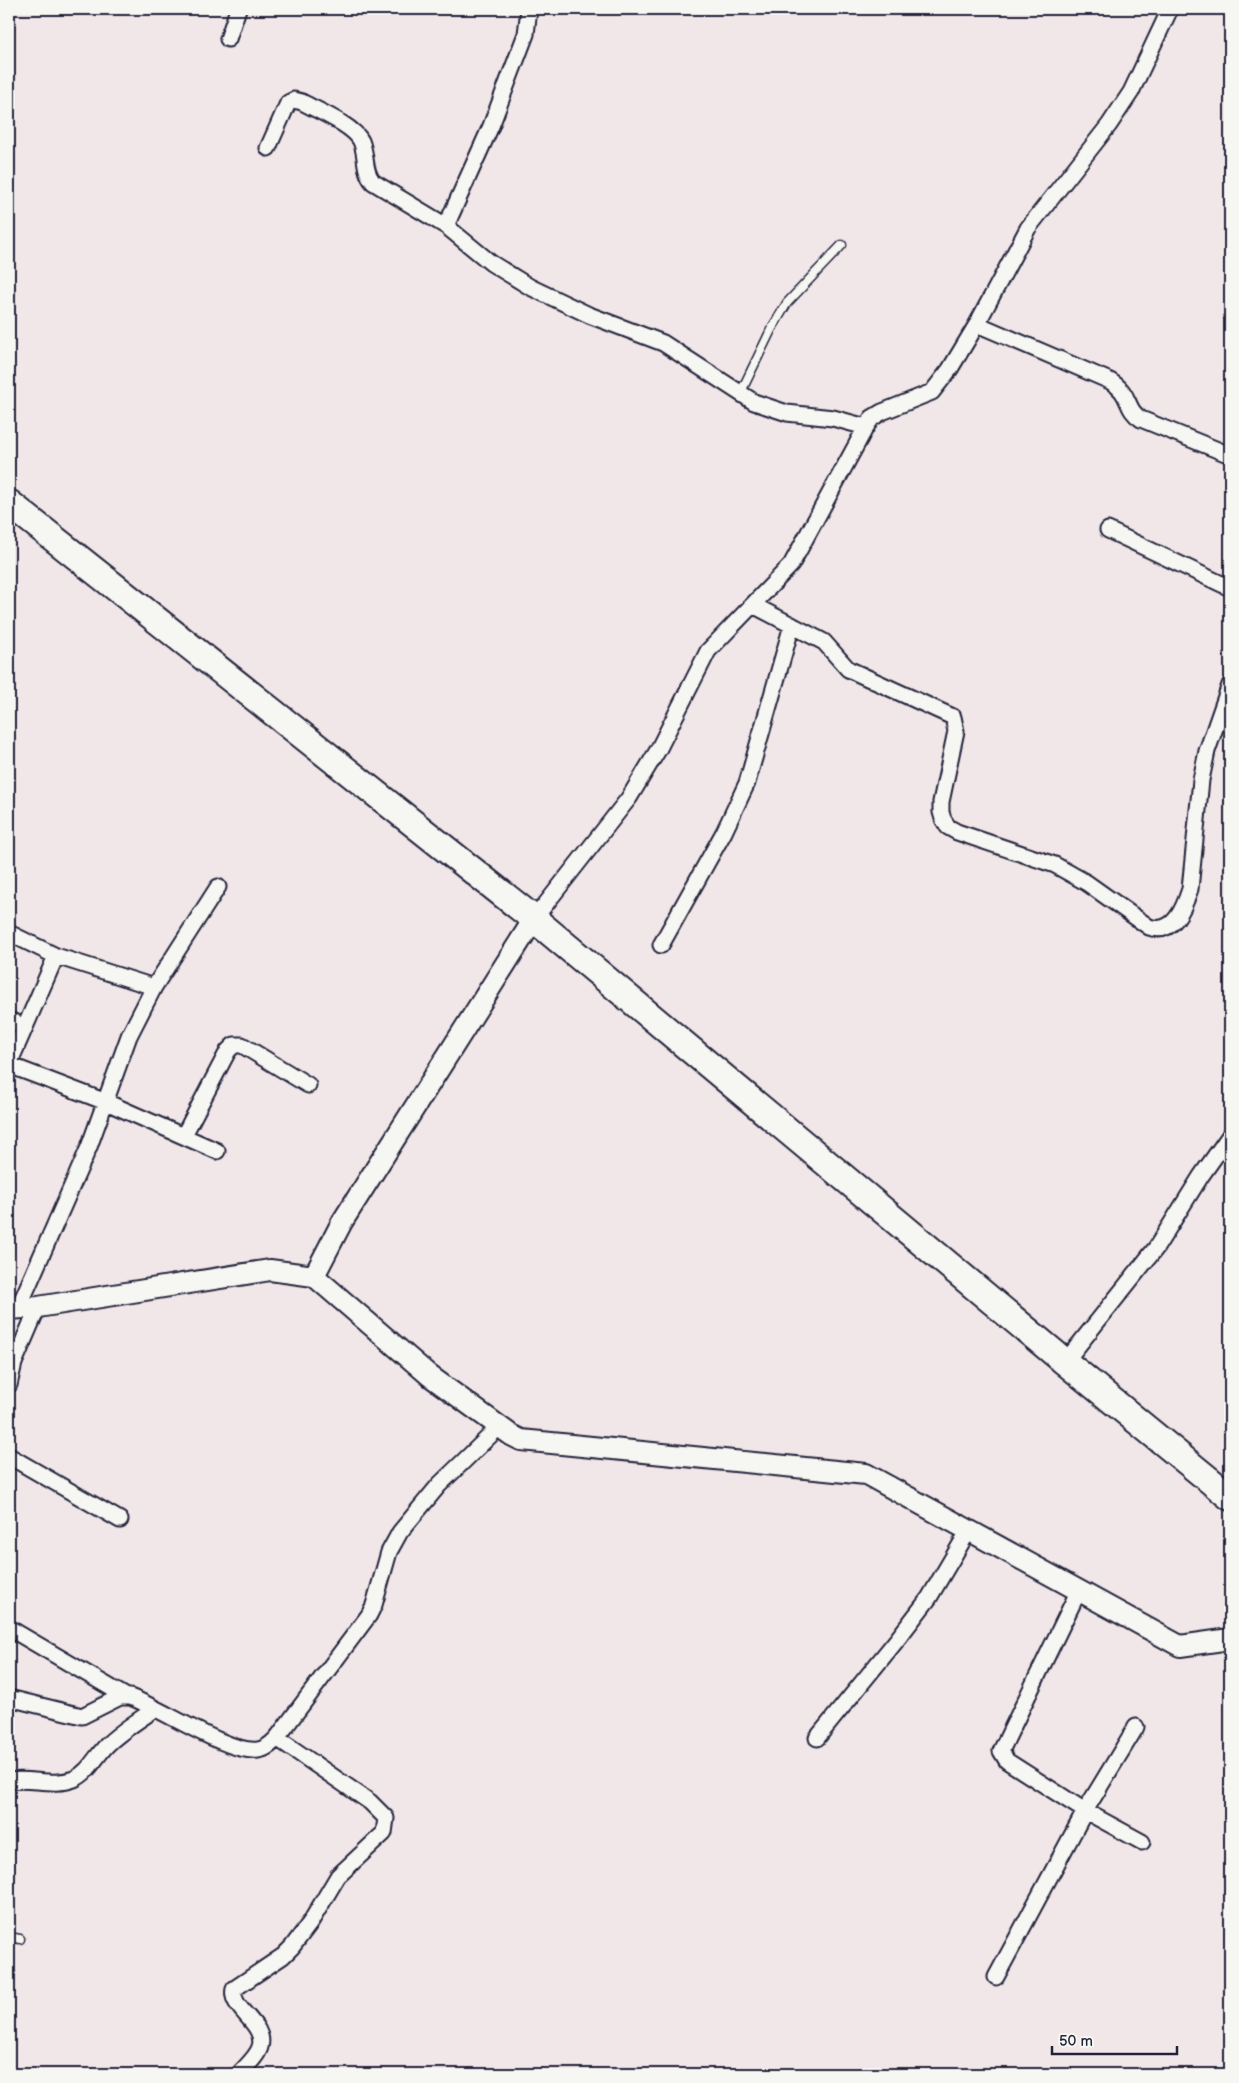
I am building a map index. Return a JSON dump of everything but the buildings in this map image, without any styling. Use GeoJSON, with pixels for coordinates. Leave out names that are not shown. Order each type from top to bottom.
{"type":"FeatureCollection","features":[{"type":"Feature","properties":{"kind":"highway"},"geometry":{"type":"LineString","coordinates":[[9,503],[534,919],[1065,1362],[1230,1497]]}},
{"type":"Feature","properties":{"kind":"main road"},"geometry":{"type":"LineString","coordinates":[[314,1276],[342,1222],[534,919]]}},
{"type":"Feature","properties":{"kind":"main road"},"geometry":{"type":"LineString","coordinates":[[13,1309],[38,1307],[270,1270],[314,1276],[430,1376],[520,1440],[866,1474],[1180,1646],[1230,1639]]}},
{"type":"Feature","properties":{"kind":"street"},"geometry":{"type":"LineString","coordinates":[[228,39],[238,9]]}},
{"type":"Feature","properties":{"kind":"street"},"geometry":{"type":"LineString","coordinates":[[446,226],[491,126],[526,34],[529,9]]}},
{"type":"Feature","properties":{"kind":"street"},"geometry":{"type":"LineString","coordinates":[[534,919],[629,798],[658,750],[708,651],[791,565],[872,418],[882,412],[932,392],[950,369],[977,324],[1028,228],[1109,125],[1131,92],[1170,9]]}},
{"type":"Feature","properties":{"kind":"street"},"geometry":{"type":"LineString","coordinates":[[268,148],[288,103],[294,100],[302,102],[350,128],[356,134],[363,148],[368,176],[373,182],[446,226],[490,263],[530,287],[589,316],[663,343],[740,394],[769,408],[833,418],[866,427]]}},
{"type":"Feature","properties":{"kind":"street"},"geometry":{"type":"LineString","coordinates":[[977,324],[1110,381],[1122,389],[1133,412],[1141,419],[1230,455]]}},
{"type":"Feature","properties":{"kind":"street"},"geometry":{"type":"LineString","coordinates":[[1108,530],[1230,588]]}},
{"type":"Feature","properties":{"kind":"street"},"geometry":{"type":"LineString","coordinates":[[752,605],[824,642],[848,669],[954,717],[956,731],[941,802],[943,820],[948,827],[957,832],[1055,865],[1080,879],[1149,927],[1159,930],[1168,927],[1176,918],[1186,901],[1190,889],[1201,780],[1207,751],[1230,685]]}},
{"type":"Feature","properties":{"kind":"street"},"geometry":{"type":"LineString","coordinates":[[661,945],[727,825],[747,783],[792,625]]}},
{"type":"Feature","properties":{"kind":"street"},"geometry":{"type":"LineString","coordinates":[[13,1309],[89,1147],[129,1036],[154,987],[218,886]]}},
{"type":"Feature","properties":{"kind":"street"},"geometry":{"type":"LineString","coordinates":[[9,933],[56,956],[154,987]]}},
{"type":"Feature","properties":{"kind":"street"},"geometry":{"type":"LineString","coordinates":[[56,956],[9,1065],[106,1102],[217,1151]]}},
{"type":"Feature","properties":{"kind":"street"},"geometry":{"type":"LineString","coordinates":[[9,1020],[25,1027]]}},
{"type":"Feature","properties":{"kind":"street"},"geometry":{"type":"LineString","coordinates":[[184,1136],[228,1051],[234,1045],[242,1045],[308,1085]]}},
{"type":"Feature","properties":{"kind":"street"},"geometry":{"type":"LineString","coordinates":[[1065,1362],[1156,1248],[1214,1156],[1230,1135]]}},
{"type":"Feature","properties":{"kind":"street"},"geometry":{"type":"LineString","coordinates":[[9,1385],[14,1363],[38,1307]]}},
{"type":"Feature","properties":{"kind":"street"},"geometry":{"type":"LineString","coordinates":[[9,1628],[125,1696],[223,1742],[251,1750],[264,1749],[277,1738],[369,1615],[374,1605],[389,1552],[412,1516],[439,1485],[505,1430]]}},
{"type":"Feature","properties":{"kind":"street"},"geometry":{"type":"LineString","coordinates":[[9,1456],[120,1520]]}},
{"type":"Feature","properties":{"kind":"street"},"geometry":{"type":"LineString","coordinates":[[817,1738],[896,1642],[923,1605],[969,1530]]}},
{"type":"Feature","properties":{"kind":"street"},"geometry":{"type":"LineString","coordinates":[[1079,1590],[1001,1750],[1007,1761],[1086,1811],[1142,1842]]}},
{"type":"Feature","properties":{"kind":"street"},"geometry":{"type":"LineString","coordinates":[[9,1698],[82,1716],[114,1699],[125,1696]]}},
{"type":"Feature","properties":{"kind":"street"},"geometry":{"type":"LineString","coordinates":[[9,1782],[57,1782],[75,1778],[82,1774],[119,1734],[155,1709]]}},
{"type":"Feature","properties":{"kind":"street"},"geometry":{"type":"LineString","coordinates":[[996,1978],[1086,1811],[1136,1727]]}},
{"type":"Feature","properties":{"kind":"street"},"geometry":{"type":"LineString","coordinates":[[239,2074],[260,2049],[261,2040],[257,2029],[235,2000],[234,1989],[283,1956],[292,1947],[310,1923],[338,1876],[380,1838],[386,1828],[386,1818],[370,1802],[277,1738]]}},
{"type":"Feature","properties":{"kind":"lane"},"geometry":{"type":"LineString","coordinates":[[740,394],[771,330],[787,303],[842,245]]}},
{"type":"Feature","properties":{"kind":"lane"},"geometry":{"type":"LineString","coordinates":[[9,1937],[20,1939]]}}]}
